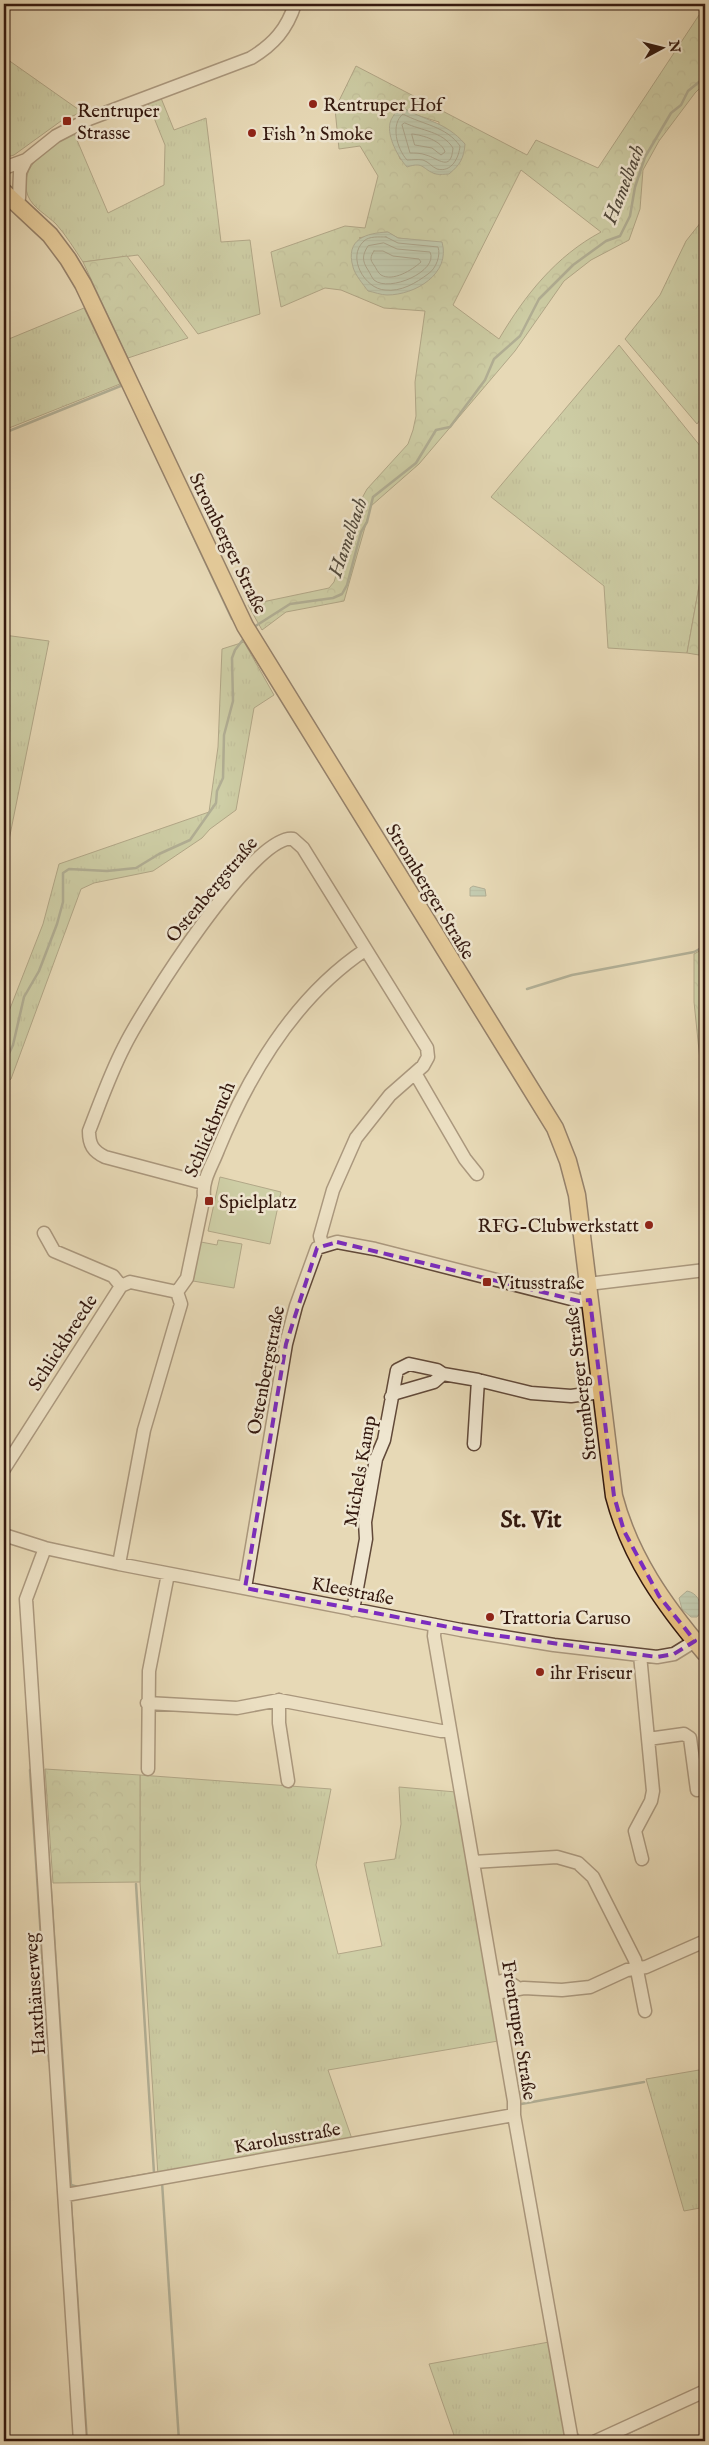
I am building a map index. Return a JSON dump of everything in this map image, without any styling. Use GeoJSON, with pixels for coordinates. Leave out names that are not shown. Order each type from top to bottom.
{"type":"FeatureCollection","features":[{"type":"Feature","properties":{"kind":"main road","name":"Stromberger Straße"},"geometry":{"type":"LineString","coordinates":[[10,197],[50,235],[68,259],[83,284],[245,626],[555,1128],[568,1161],[577,1195],[614,1496],[624,1531],[659,1596],[700,1647]]}},
{"type":"Feature","properties":{"kind":"street"},"geometry":{"type":"LineString","coordinates":[[4,168],[26,160],[56,136],[82,122],[259,53],[280,36],[290,20],[295,4]]}},
{"type":"Feature","properties":{"kind":"street"},"geometry":{"type":"LineString","coordinates":[[10,197],[18,198],[20,172],[26,160]]}},
{"type":"Feature","properties":{"kind":"street","name":"Ostenbergstraße"},"geometry":{"type":"LineString","coordinates":[[203,1183],[105,1157],[95,1152],[89,1142],[89,1131],[124,1047],[158,986],[196,930],[243,875],[272,846],[289,839],[299,843],[303,848],[427,1048],[428,1057],[423,1066],[390,1095],[356,1138],[333,1190],[320,1236],[322,1245],[317,1248],[313,1256],[286,1344],[245,1588]]}},
{"type":"Feature","properties":{"kind":"street","name":"Schlickbruch"},"geometry":{"type":"LineString","coordinates":[[119,1564],[144,1430],[181,1304],[177,1292],[187,1278],[204,1196],[203,1183],[209,1173],[233,1114],[268,1051],[322,986],[345,964],[365,950]]}},
{"type":"Feature","properties":{"kind":"street"},"geometry":{"type":"LineString","coordinates":[[415,1072],[465,1159],[476,1174]]}},
{"type":"Feature","properties":{"kind":"street","name":"Schlickbreede"},"geometry":{"type":"LineString","coordinates":[[44,1233],[54,1251],[113,1276],[120,1286]]}},
{"type":"Feature","properties":{"kind":"street"},"geometry":{"type":"LineString","coordinates":[[322,1245],[337,1242],[375,1250],[579,1301],[589,1292],[705,1270]]}},
{"type":"Feature","properties":{"kind":"street","name":"Schlickbreede"},"geometry":{"type":"LineString","coordinates":[[4,1470],[120,1286],[130,1282],[177,1292]]}},
{"type":"Feature","properties":{"kind":"street","name":"Michels Kamp"},"geometry":{"type":"LineString","coordinates":[[353,1610],[366,1539],[365,1522],[376,1458],[384,1440],[397,1370],[409,1364],[437,1370],[443,1374],[478,1380],[531,1394],[572,1396],[601,1392]]}},
{"type":"Feature","properties":{"kind":"street","name":"Michels Kamp"},"geometry":{"type":"LineString","coordinates":[[391,1397],[396,1393],[434,1382],[443,1374]]}},
{"type":"Feature","properties":{"kind":"street"},"geometry":{"type":"LineString","coordinates":[[474,1444],[478,1380]]}},
{"type":"Feature","properties":{"kind":"street","name":"Kleestraße"},"geometry":{"type":"LineString","coordinates":[[4,1535],[45,1548],[168,1574],[353,1610],[554,1645],[657,1657],[700,1647]]}},
{"type":"Feature","properties":{"kind":"street","name":"Haxthäuserweg"},"geometry":{"type":"LineString","coordinates":[[45,1548],[26,1599],[66,2195],[80,2441]]}},
{"type":"Feature","properties":{"kind":"street"},"geometry":{"type":"LineString","coordinates":[[148,1769],[147,1703],[149,1671],[168,1574]]}},
{"type":"Feature","properties":{"kind":"street","name":"Frentruper Straße"},"geometry":{"type":"LineString","coordinates":[[435,1625],[434,1636],[514,2101],[514,2115],[572,2441]]}},
{"type":"Feature","properties":{"kind":"street"},"geometry":{"type":"LineString","coordinates":[[640,1655],[653,1791],[651,1801],[635,1831],[642,1859]]}},
{"type":"Feature","properties":{"kind":"street"},"geometry":{"type":"LineString","coordinates":[[147,1703],[237,1708],[279,1700],[441,1732],[450,1730]]}},
{"type":"Feature","properties":{"kind":"street"},"geometry":{"type":"LineString","coordinates":[[279,1700],[278,1723],[288,1781]]}},
{"type":"Feature","properties":{"kind":"street"},"geometry":{"type":"LineString","coordinates":[[648,1739],[684,1734],[690,1738],[697,1790]]}},
{"type":"Feature","properties":{"kind":"street"},"geometry":{"type":"LineString","coordinates":[[473,1862],[557,1857],[578,1863],[594,1877],[637,1968],[640,1992],[645,2010]]}},
{"type":"Feature","properties":{"kind":"street"},"geometry":{"type":"LineString","coordinates":[[495,1988],[590,1987],[627,1970],[646,1967],[705,1941]]}},
{"type":"Feature","properties":{"kind":"street","name":"Karolusstraße"},"geometry":{"type":"LineString","coordinates":[[66,2195],[514,2115]]}},
{"type":"Feature","properties":{"kind":"street"},"geometry":{"type":"LineString","coordinates":[[596,2441],[705,2391]]}},
{"type":"Feature","properties":{"kind":"highlighted area"},"geometry":{"type":"Polygon","coordinates":[[[337,1242],[579,1301],[590,1300],[614,1496],[624,1531],[659,1596],[695,1641],[674,1654],[657,1657],[485,1634],[245,1588],[286,1344],[317,1248],[337,1242]]]}},
{"type":"Feature","properties":{"kind":"green space"},"geometry":{"type":"Polygon","coordinates":[[[705,6],[705,83],[695,93],[659,141],[643,170],[640,209],[629,240],[591,260],[564,281],[515,351],[419,464],[371,506],[344,601],[286,612],[262,630],[248,605],[329,588],[334,582],[356,509],[367,489],[408,444],[416,416],[415,382],[425,311],[384,308],[341,290],[325,288],[281,307],[271,252],[345,226],[365,228],[378,176],[360,146],[339,149],[335,109],[356,66],[527,155],[536,140],[598,168],[705,6]],[[400,106],[391,132],[400,159],[425,166],[435,174],[439,122],[413,114],[400,106]],[[521,170],[453,305],[499,339],[520,307],[543,278],[570,253],[601,232],[521,170]],[[387,232],[359,238],[414,240],[398,238],[387,232]]]}},
{"type":"Feature","properties":{"kind":"green space"},"geometry":{"type":"Polygon","coordinates":[[[4,57],[82,112],[61,121],[14,155],[4,158],[4,57]]]}},
{"type":"Feature","properties":{"kind":"green space"},"geometry":{"type":"Polygon","coordinates":[[[161,98],[174,130],[206,118],[221,242],[250,240],[260,314],[198,334],[138,255],[83,262],[60,228],[30,200],[26,185],[27,175],[38,157],[56,143],[74,133],[108,213],[164,185],[165,145],[148,103],[161,98]]]}},
{"type":"Feature","properties":{"kind":"green space"},"geometry":{"type":"Polygon","coordinates":[[[705,217],[705,413],[697,424],[625,339],[660,295],[686,241],[705,217]]]}},
{"type":"Feature","properties":{"kind":"green space"},"geometry":{"type":"Polygon","coordinates":[[[127,256],[188,338],[128,358],[83,262],[127,256]]]}},
{"type":"Feature","properties":{"kind":"green space"},"geometry":{"type":"Polygon","coordinates":[[[84,308],[120,384],[4,430],[4,341],[84,308]]]}},
{"type":"Feature","properties":{"kind":"green space"},"geometry":{"type":"Polygon","coordinates":[[[619,345],[705,452],[705,553],[687,653],[608,648],[604,586],[491,497],[619,345]]]}},
{"type":"Feature","properties":{"kind":"green space"},"geometry":{"type":"Polygon","coordinates":[[[705,553],[705,656],[687,653],[705,553]]]}},
{"type":"Feature","properties":{"kind":"green space"},"geometry":{"type":"Polygon","coordinates":[[[4,635],[49,641],[6,855],[4,855],[4,635]]]}},
{"type":"Feature","properties":{"kind":"green space"},"geometry":{"type":"Polygon","coordinates":[[[244,642],[274,695],[254,708],[236,810],[210,829],[202,838],[153,871],[94,883],[81,889],[11,1079],[4,1085],[4,1024],[43,924],[59,864],[209,812],[218,747],[222,649],[244,642]]]}},
{"type":"Feature","properties":{"kind":"green space"},"geometry":{"type":"Polygon","coordinates":[[[705,948],[705,1063],[700,1060],[694,1002],[694,954],[705,948]]]}},
{"type":"Feature","properties":{"kind":"green space"},"geometry":{"type":"Polygon","coordinates":[[[220,1177],[281,1192],[270,1244],[208,1231],[220,1177]]]}},
{"type":"Feature","properties":{"kind":"green space"},"geometry":{"type":"Polygon","coordinates":[[[218,1240],[242,1244],[234,1288],[193,1281],[201,1242],[217,1245],[218,1240]]]}},
{"type":"Feature","properties":{"kind":"green space"},"geometry":{"type":"Polygon","coordinates":[[[45,1769],[140,1775],[140,1882],[53,1883],[45,1769]]]}},
{"type":"Feature","properties":{"kind":"green space"},"geometry":{"type":"Polygon","coordinates":[[[140,1775],[331,1789],[316,1865],[338,1954],[382,1946],[364,1863],[395,1859],[401,1824],[399,1787],[456,1792],[498,2041],[328,2070],[352,2139],[158,2176],[140,1882],[140,1775]]]}},
{"type":"Feature","properties":{"kind":"green space"},"geometry":{"type":"Polygon","coordinates":[[[705,2069],[705,2207],[684,2211],[646,2079],[705,2069]]]}},
{"type":"Feature","properties":{"kind":"green space"},"geometry":{"type":"Polygon","coordinates":[[[549,2342],[567,2439],[565,2441],[456,2441],[429,2364],[549,2342]]]}},
{"type":"Feature","properties":{"kind":"water"},"geometry":{"type":"Polygon","coordinates":[[[400,106],[450,130],[465,144],[461,161],[449,174],[436,174],[417,165],[407,167],[404,163],[394,146],[390,134],[390,123],[400,106]]]}},
{"type":"Feature","properties":{"kind":"water"},"geometry":{"type":"Polygon","coordinates":[[[388,232],[398,238],[442,242],[441,264],[436,273],[419,287],[398,294],[385,295],[368,291],[359,279],[354,270],[351,257],[355,244],[365,236],[388,232]]]}},
{"type":"Feature","properties":{"kind":"water"},"geometry":{"type":"Polygon","coordinates":[[[473,886],[485,889],[486,896],[470,896],[470,888],[473,886]]]}},
{"type":"Feature","properties":{"kind":"water"},"geometry":{"type":"Polygon","coordinates":[[[687,1591],[696,1596],[699,1601],[701,1612],[697,1617],[691,1617],[682,1609],[679,1598],[687,1591]]]}},
{"type":"Feature","properties":{"kind":"waterway","name":"Hamelbach"},"geometry":{"type":"LineString","coordinates":[[254,627],[290,604],[333,598],[342,594],[347,585],[361,532],[367,522],[373,497],[416,463],[436,430],[450,427],[485,380],[494,359],[520,336],[539,299],[573,265],[606,241],[620,236],[630,216],[635,187],[645,157],[671,113],[681,105],[688,91],[705,77]]}},
{"type":"Feature","properties":{"kind":"waterway"},"geometry":{"type":"LineString","coordinates":[[4,433],[123,385]]}},
{"type":"Feature","properties":{"kind":"waterway"},"geometry":{"type":"LineString","coordinates":[[186,521],[232,619]]}},
{"type":"Feature","properties":{"kind":"waterway","name":"Hamelbach"},"geometry":{"type":"LineString","coordinates":[[4,1064],[13,1045],[24,997],[39,971],[57,924],[63,902],[63,873],[69,869],[107,871],[136,868],[159,854],[190,840],[216,803],[217,791],[223,778],[224,735],[233,701],[232,658],[235,650],[245,637]]}},
{"type":"Feature","properties":{"kind":"waterway"},"geometry":{"type":"LineString","coordinates":[[527,989],[572,975],[694,952],[705,946]]}},
{"type":"Feature","properties":{"kind":"waterway"},"geometry":{"type":"LineString","coordinates":[[30,1770],[49,2061]]}},
{"type":"Feature","properties":{"kind":"waterway"},"geometry":{"type":"LineString","coordinates":[[44,1788],[71,2185],[78,2187]]}},
{"type":"Feature","properties":{"kind":"waterway"},"geometry":{"type":"LineString","coordinates":[[93,2184],[154,2173],[136,1884]]}},
{"type":"Feature","properties":{"kind":"waterway"},"geometry":{"type":"LineString","coordinates":[[521,2104],[644,2082]]}},
{"type":"Feature","properties":{"kind":"waterway"},"geometry":{"type":"LineString","coordinates":[[162,2182],[179,2441]]}},
{"type":"Feature","properties":{"kind":"waterway"},"geometry":{"type":"LineString","coordinates":[[71,2203],[87,2441]]}},
{"type":"Feature","properties":{"kind":"waterway"},"geometry":{"type":"LineString","coordinates":[[611,2441],[652,2422]]}},
{"type":"Feature","properties":{"kind":"waterway"},"geometry":{"type":"LineString","coordinates":[[576,2433],[583,2440],[593,2436]]}},
{"type":"Feature","properties":{"kind":"place","name":"Rentruper Hof"},"geometry":{"type":"Point","coordinates":[313,104]}},
{"type":"Feature","properties":{"kind":"place","name":"Rentruper Strasse"},"geometry":{"type":"Point","coordinates":[67,121]}},
{"type":"Feature","properties":{"kind":"place","name":"Fish ’n Smoke"},"geometry":{"type":"Point","coordinates":[252,133]}},
{"type":"Feature","properties":{"kind":"place","name":"Spielplatz"},"geometry":{"type":"Point","coordinates":[209,1201]}},
{"type":"Feature","properties":{"kind":"place","name":"RFG-Clubwerkstatt"},"geometry":{"type":"Point","coordinates":[649,1225]}},
{"type":"Feature","properties":{"kind":"place","name":"Vitusstraße"},"geometry":{"type":"Point","coordinates":[487,1282]}},
{"type":"Feature","properties":{"kind":"place","name":"Trattoria Caruso"},"geometry":{"type":"Point","coordinates":[490,1617]}},
{"type":"Feature","properties":{"kind":"place","name":"ihr Friseur"},"geometry":{"type":"Point","coordinates":[540,1672]}},
{"type":"Feature","properties":{"kind":"district","name":"St. Vit"},"geometry":{"type":"Point","coordinates":[531,1519]}}]}
